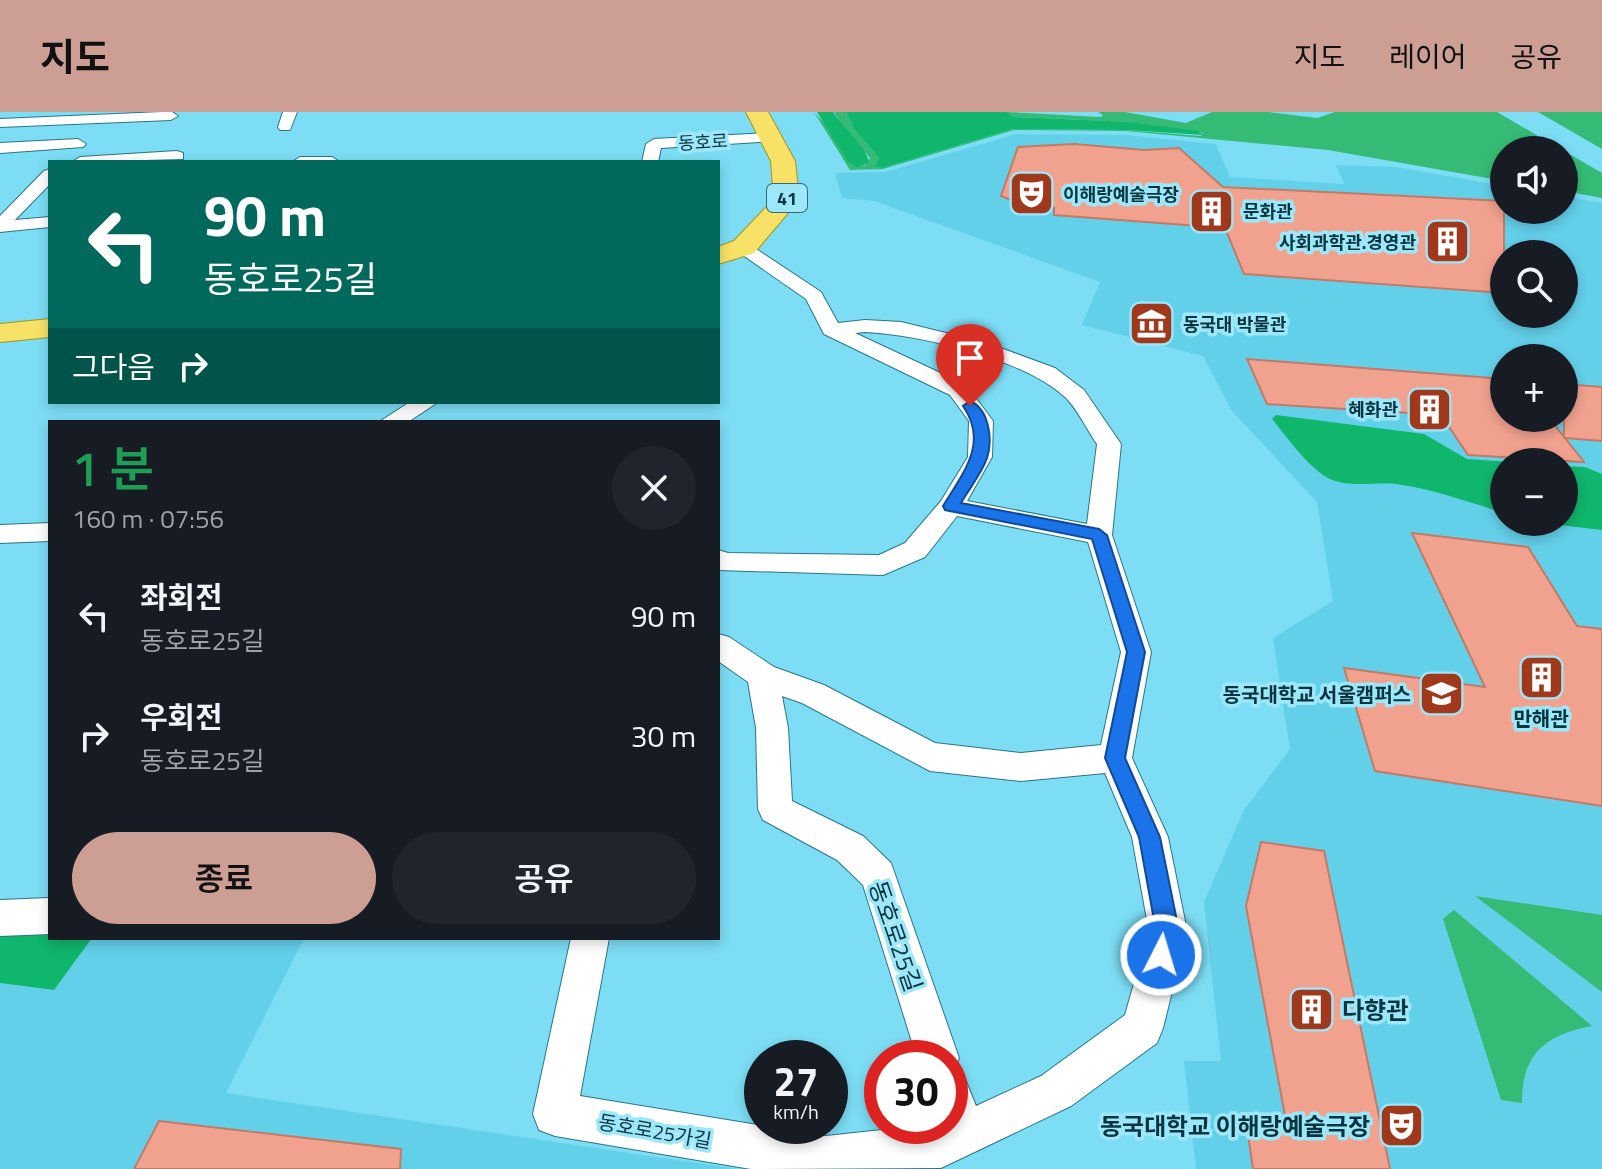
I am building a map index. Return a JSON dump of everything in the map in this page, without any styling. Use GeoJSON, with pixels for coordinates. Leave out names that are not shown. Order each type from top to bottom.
{"type":"FeatureCollection","features":[{"type":"Feature","properties":{"kind":"main road","name":"41"},"geometry":{"type":"LineString","coordinates":[[720,255],[744,247],[787,200],[783,161],[757,112]]}},
{"type":"Feature","properties":{"kind":"main road"},"geometry":{"type":"LineString","coordinates":[[0,333],[48,328]]}},
{"type":"Feature","properties":{"kind":"street"},"geometry":{"type":"LineString","coordinates":[[63,160],[110,115]]}},
{"type":"Feature","properties":{"kind":"street"},"geometry":{"type":"LineString","coordinates":[[0,123],[110,115],[171,116]]}},
{"type":"Feature","properties":{"kind":"street","name":"동호로"},"geometry":{"type":"LineString","coordinates":[[650,160],[654,144],[771,138]]}},
{"type":"Feature","properties":{"kind":"street"},"geometry":{"type":"LineString","coordinates":[[0,148],[78,144]]}},
{"type":"Feature","properties":{"kind":"street"},"geometry":{"type":"LineString","coordinates":[[112,160],[177,156]]}},
{"type":"Feature","properties":{"kind":"street"},"geometry":{"type":"LineString","coordinates":[[0,227],[48,176]]}},
{"type":"Feature","properties":{"kind":"street"},"geometry":{"type":"LineString","coordinates":[[0,227],[48,222]]}},
{"type":"Feature","properties":{"kind":"street"},"geometry":{"type":"LineString","coordinates":[[720,561],[883,565],[915,550],[951,506],[980,457],[981,421],[958,390],[831,330],[814,296],[744,247]]}},
{"type":"Feature","properties":{"kind":"street"},"geometry":{"type":"LineString","coordinates":[[720,646],[763,676],[813,694],[930,757],[1021,767],[1115,758],[1136,652],[1099,535],[1109,444],[1076,395],[1047,373],[979,348],[901,328],[865,326],[831,330]]}},
{"type":"Feature","properties":{"kind":"street"},"geometry":{"type":"LineString","coordinates":[[396,420],[425,409]]}},
{"type":"Feature","properties":{"kind":"street"},"geometry":{"type":"LineString","coordinates":[[951,506],[1099,535]]}},
{"type":"Feature","properties":{"kind":"street"},"geometry":{"type":"LineString","coordinates":[[0,534],[48,532]]}},
{"type":"Feature","properties":{"kind":"street","name":"동호로25길"},"geometry":{"type":"LineString","coordinates":[[763,676],[772,728],[775,809],[850,848],[878,875],[932,1040]]}},
{"type":"Feature","properties":{"kind":"street","name":"동호로25가길"},"geometry":{"type":"LineString","coordinates":[[968,1133],[1056,1091],[1142,1028],[1168,931],[1150,837],[1115,758]]}},
{"type":"Feature","properties":{"kind":"street"},"geometry":{"type":"LineString","coordinates":[[0,918],[48,916]]}},
{"type":"Feature","properties":{"kind":"street","name":"동호로25가길"},"geometry":{"type":"LineString","coordinates":[[590,940],[555,1114],[826,1159],[945,1144]]}},
{"type":"Feature","properties":{"kind":"shaded area","name":"동국대학교 서울캠퍼스"},"geometry":{"type":"Polygon","coordinates":[[[1016,134],[1125,135],[1216,144],[1230,177],[1344,184],[1336,165],[1397,167],[1490,184],[1490,224],[1578,224],[1578,199],[1602,203],[1602,1169],[1196,1169],[1184,1061],[1221,1061],[1204,902],[1244,810],[1290,749],[1273,638],[1333,601],[1317,502],[1232,411],[1203,356],[1082,325],[1100,282],[874,201],[842,198],[835,173],[886,172],[1016,134]]]}},
{"type":"Feature","properties":{"kind":"shaded area"},"geometry":{"type":"Polygon","coordinates":[[[91,940],[303,940],[226,1093],[737,1169],[0,1169],[0,983],[54,990],[91,940]]]}},
{"type":"Feature","properties":{"kind":"green space"},"geometry":{"type":"Polygon","coordinates":[[[814,112],[864,166],[870,158],[846,132],[834,112],[846,112],[854,129],[879,158],[874,167],[882,168],[1013,129],[1126,130],[1201,136],[1203,133],[1131,122],[1014,117],[1007,112],[1101,117],[1103,115],[1098,112],[1125,112],[1186,123],[1212,112],[1267,112],[1317,118],[1335,112],[1497,112],[1538,136],[1490,136],[1490,179],[1328,150],[1126,131],[1014,130],[883,169],[850,170],[814,112]]]}},
{"type":"Feature","properties":{"kind":"green space"},"geometry":{"type":"Polygon","coordinates":[[[817,112],[833,112],[860,144],[869,163],[857,167],[848,162],[817,112]]]}},
{"type":"Feature","properties":{"kind":"green space"},"geometry":{"type":"Polygon","coordinates":[[[846,112],[1007,112],[1014,117],[1131,122],[1197,131],[1204,135],[1126,130],[1013,129],[882,168],[874,167],[879,158],[854,129],[846,112]]]}},
{"type":"Feature","properties":{"kind":"green space"},"geometry":{"type":"Polygon","coordinates":[[[1538,112],[1602,112],[1602,149],[1538,112]]]}},
{"type":"Feature","properties":{"kind":"green space"},"geometry":{"type":"Polygon","coordinates":[[[1578,159],[1602,173],[1602,198],[1578,194],[1578,159]]]}},
{"type":"Feature","properties":{"kind":"green space"},"geometry":{"type":"Polygon","coordinates":[[[1276,415],[1424,434],[1467,459],[1490,461],[1490,509],[1410,486],[1335,481],[1312,466],[1272,419],[1276,415]]]}},
{"type":"Feature","properties":{"kind":"green space"},"geometry":{"type":"Polygon","coordinates":[[[1578,467],[1602,474],[1602,530],[1578,527],[1578,467]]]}},
{"type":"Feature","properties":{"kind":"green space"},"geometry":{"type":"Polygon","coordinates":[[[1475,896],[1602,915],[1602,992],[1475,896]]]}},
{"type":"Feature","properties":{"kind":"green space"},"geometry":{"type":"Polygon","coordinates":[[[1454,910],[1592,1026],[1562,1035],[1539,1050],[1526,1072],[1522,1103],[1501,1100],[1443,919],[1454,910]]]}},
{"type":"Feature","properties":{"kind":"green space"},"geometry":{"type":"Polygon","coordinates":[[[48,928],[48,940],[91,940],[54,990],[0,983],[0,934],[48,928]]]}},
{"type":"Feature","properties":{"kind":"building"},"geometry":{"type":"Polygon","coordinates":[[[1074,144],[1144,150],[1179,148],[1223,187],[1490,200],[1490,224],[1504,224],[1504,240],[1490,240],[1490,292],[1244,274],[1225,228],[1054,215],[1054,208],[1020,204],[1001,196],[1018,147],[1074,144]]]}},
{"type":"Feature","properties":{"kind":"building","name":"혜화관"},"geometry":{"type":"Polygon","coordinates":[[[1247,359],[1490,378],[1490,432],[1560,432],[1564,437],[1564,432],[1578,432],[1578,385],[1602,387],[1602,441],[1565,438],[1573,448],[1490,448],[1490,456],[1468,455],[1441,415],[1267,404],[1247,359]]]}},
{"type":"Feature","properties":{"kind":"building","name":"만해관"},"geometry":{"type":"Polygon","coordinates":[[[1412,533],[1528,547],[1577,626],[1602,629],[1602,806],[1375,771],[1344,668],[1485,687],[1412,533]]]}},
{"type":"Feature","properties":{"kind":"building","name":"다향관"},"geometry":{"type":"Polygon","coordinates":[[[1261,842],[1324,851],[1390,1169],[1253,1169],[1245,1113],[1286,1121],[1246,906],[1261,842]]]}},
{"type":"Feature","properties":{"kind":"building"},"geometry":{"type":"Polygon","coordinates":[[[159,1121],[401,1149],[400,1169],[134,1169],[159,1121]]]}},
{"type":"Feature","properties":{"kind":"place","name":"이해랑예술극장"},"geometry":{"type":"Point","coordinates":[1032,194]}},
{"type":"Feature","properties":{"kind":"place","name":"문화관"},"geometry":{"type":"Point","coordinates":[1212,211]}},
{"type":"Feature","properties":{"kind":"place","name":"사회과학관.경영관"},"geometry":{"type":"Point","coordinates":[1447,242]}},
{"type":"Feature","properties":{"kind":"place","name":"동국대 박물관"},"geometry":{"type":"Point","coordinates":[1152,324]}},
{"type":"Feature","properties":{"kind":"place","name":"혜화관"},"geometry":{"type":"Point","coordinates":[1429,409]}},
{"type":"Feature","properties":{"kind":"place","name":"만해관"},"geometry":{"type":"Point","coordinates":[1541,678]}},
{"type":"Feature","properties":{"kind":"place","name":"동국대학교 서울캠퍼스"},"geometry":{"type":"Point","coordinates":[1442,694]}},
{"type":"Feature","properties":{"kind":"place","name":"다향관"},"geometry":{"type":"Point","coordinates":[1311,1010]}},
{"type":"Feature","properties":{"kind":"place","name":"동국대학교 이해랑예술극장"},"geometry":{"type":"Point","coordinates":[1401,1126]}},
{"type":"Feature","properties":{"kind":"route"},"geometry":{"type":"LineString","coordinates":[[970,406],[981,421],[980,457],[951,506],[1099,535],[1136,652],[1124,725],[1115,758],[1150,837],[1168,931],[1161,955]]}}]}
